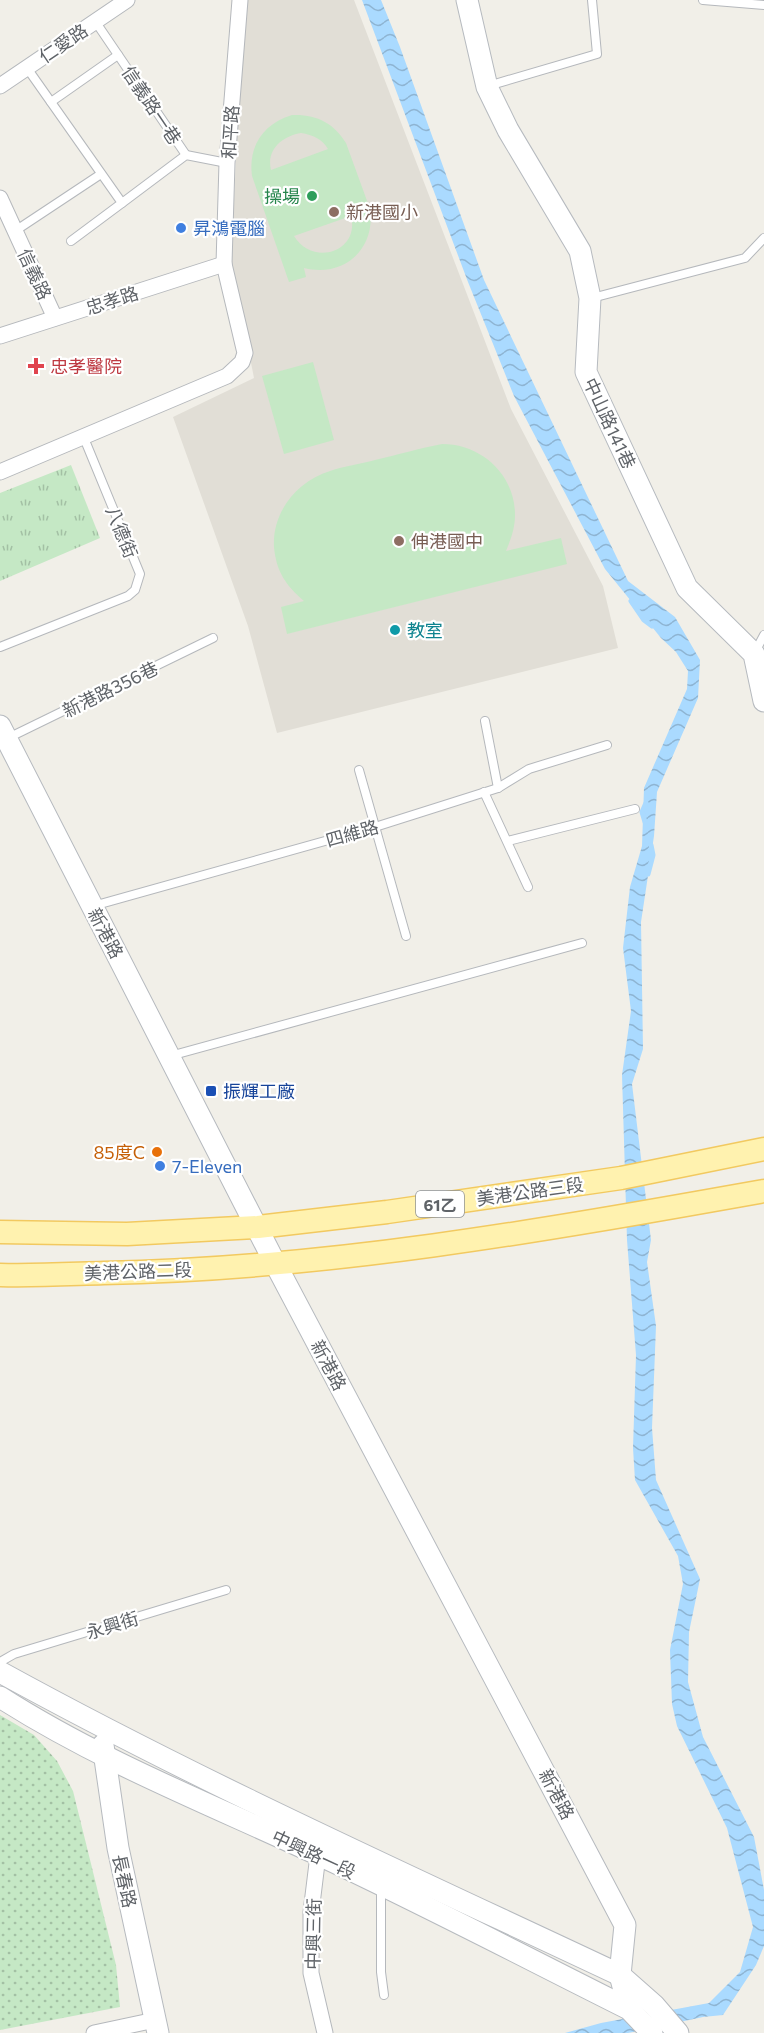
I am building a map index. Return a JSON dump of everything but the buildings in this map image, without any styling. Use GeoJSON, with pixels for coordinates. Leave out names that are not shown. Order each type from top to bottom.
{"type":"FeatureCollection","features":[{"type":"Feature","properties":{"kind":"main road","name":"美港公路三段"},"geometry":{"type":"LineString","coordinates":[[258,1227],[410,1209],[621,1178],[764,1149]]}},
{"type":"Feature","properties":{"kind":"main road","name":"61乙"},"geometry":{"type":"LineString","coordinates":[[276,1265],[402,1251],[525,1233],[764,1191]]}},
{"type":"Feature","properties":{"kind":"main road","name":"美港公路二段"},"geometry":{"type":"LineString","coordinates":[[0,1232],[127,1234],[258,1227]]}},
{"type":"Feature","properties":{"kind":"main road","name":"美港公路二段"},"geometry":{"type":"LineString","coordinates":[[0,1275],[149,1272],[276,1265]]}},
{"type":"Feature","properties":{"kind":"street","name":"仁愛路"},"geometry":{"type":"LineString","coordinates":[[0,86],[127,0]]}},
{"type":"Feature","properties":{"kind":"street","name":"和平路"},"geometry":{"type":"LineString","coordinates":[[84,438],[226,376],[242,362],[245,353],[224,264],[227,163],[240,0]]}},
{"type":"Feature","properties":{"kind":"street","name":"中山路141巷"},"geometry":{"type":"LineString","coordinates":[[468,0],[487,87],[508,130],[580,251],[590,298],[586,372],[597,397],[687,588],[759,656]]}},
{"type":"Feature","properties":{"kind":"street","name":"信義路"},"geometry":{"type":"LineString","coordinates":[[0,198],[55,318]]}},
{"type":"Feature","properties":{"kind":"street","name":"忠孝路"},"geometry":{"type":"LineString","coordinates":[[0,336],[224,264]]}},
{"type":"Feature","properties":{"kind":"street"},"geometry":{"type":"LineString","coordinates":[[0,472],[84,438]]}},
{"type":"Feature","properties":{"kind":"street"},"geometry":{"type":"LineString","coordinates":[[759,656],[764,701]]}},
{"type":"Feature","properties":{"kind":"street","name":"新港路"},"geometry":{"type":"LineString","coordinates":[[3,732],[276,1265],[626,1925],[620,1975],[633,2012]]}},
{"type":"Feature","properties":{"kind":"street","name":"中興路一段"},"geometry":{"type":"LineString","coordinates":[[0,1672],[320,1845],[381,1886],[633,2012]]}},
{"type":"Feature","properties":{"kind":"street","name":"中興路一段"},"geometry":{"type":"LineString","coordinates":[[0,1697],[41,1723],[105,1756],[320,1845],[620,1975],[676,2030]]}},
{"type":"Feature","properties":{"kind":"street","name":"長春路"},"geometry":{"type":"LineString","coordinates":[[100,1727],[118,1848],[156,2026]]}},
{"type":"Feature","properties":{"kind":"street","name":"中興三街"},"geometry":{"type":"LineString","coordinates":[[320,1845],[311,1912],[311,1973],[325,2033]]}},
{"type":"Feature","properties":{"kind":"street"},"geometry":{"type":"LineString","coordinates":[[633,2012],[652,2033]]}},
{"type":"Feature","properties":{"kind":"street"},"geometry":{"type":"LineString","coordinates":[[94,2033],[156,2026]]}},
{"type":"Feature","properties":{"kind":"lane"},"geometry":{"type":"LineString","coordinates":[[487,87],[597,54],[591,0]]}},
{"type":"Feature","properties":{"kind":"lane"},"geometry":{"type":"LineString","coordinates":[[703,0],[764,5]]}},
{"type":"Feature","properties":{"kind":"lane","name":"信義路一巷"},"geometry":{"type":"LineString","coordinates":[[95,21],[186,155]]}},
{"type":"Feature","properties":{"kind":"lane","name":"信義路一巷"},"geometry":{"type":"LineString","coordinates":[[51,102],[118,55]]}},
{"type":"Feature","properties":{"kind":"lane"},"geometry":{"type":"LineString","coordinates":[[27,68],[122,203]]}},
{"type":"Feature","properties":{"kind":"lane"},"geometry":{"type":"LineString","coordinates":[[71,241],[186,155],[227,163]]}},
{"type":"Feature","properties":{"kind":"lane"},"geometry":{"type":"LineString","coordinates":[[15,231],[101,174]]}},
{"type":"Feature","properties":{"kind":"lane"},"geometry":{"type":"LineString","coordinates":[[590,298],[745,258],[764,238]]}},
{"type":"Feature","properties":{"kind":"lane","name":"八德街"},"geometry":{"type":"LineString","coordinates":[[0,647],[128,596],[135,590],[140,574],[84,438]]}},
{"type":"Feature","properties":{"kind":"lane"},"geometry":{"type":"LineString","coordinates":[[759,656],[764,635]]}},
{"type":"Feature","properties":{"kind":"lane","name":"新港路356巷"},"geometry":{"type":"LineString","coordinates":[[3,732],[213,638]]}},
{"type":"Feature","properties":{"kind":"lane"},"geometry":{"type":"LineString","coordinates":[[485,721],[498,788]]}},
{"type":"Feature","properties":{"kind":"lane","name":"四維路"},"geometry":{"type":"LineString","coordinates":[[92,906],[375,827],[498,788],[528,769],[608,745]]}},
{"type":"Feature","properties":{"kind":"lane"},"geometry":{"type":"LineString","coordinates":[[359,770],[406,936]]}},
{"type":"Feature","properties":{"kind":"lane"},"geometry":{"type":"LineString","coordinates":[[484,792],[528,887]]}},
{"type":"Feature","properties":{"kind":"lane"},"geometry":{"type":"LineString","coordinates":[[508,841],[635,809]]}},
{"type":"Feature","properties":{"kind":"lane"},"geometry":{"type":"LineString","coordinates":[[170,1056],[582,944]]}},
{"type":"Feature","properties":{"kind":"lane","name":"永興街"},"geometry":{"type":"LineString","coordinates":[[0,1662],[14,1654],[226,1590]]}},
{"type":"Feature","properties":{"kind":"lane"},"geometry":{"type":"LineString","coordinates":[[381,1886],[381,1972],[384,1995]]}},
{"type":"Feature","properties":{"kind":"shaded area","name":"伸港國中"},"geometry":{"type":"Polygon","coordinates":[[[244,0],[354,0],[511,409],[603,586],[618,648],[277,733],[248,626],[173,417],[254,378],[231,261],[244,0]]]}},
{"type":"Feature","properties":{"kind":"green space"},"geometry":{"type":"Polygon","coordinates":[[[292,115],[309,116],[324,121],[336,130],[346,143],[370,209],[371,223],[362,248],[354,257],[332,269],[304,268],[306,277],[289,282],[252,176],[251,165],[255,146],[260,138],[266,130],[292,115]],[[301,133],[282,140],[277,145],[271,156],[271,170],[328,149],[317,138],[301,133]],[[351,216],[294,236],[302,246],[312,251],[323,253],[333,251],[349,239],[352,228],[351,216]]]}},
{"type":"Feature","properties":{"kind":"green space"},"geometry":{"type":"Polygon","coordinates":[[[313,362],[334,440],[284,454],[262,376],[313,362]]]}},
{"type":"Feature","properties":{"kind":"green space"},"geometry":{"type":"Polygon","coordinates":[[[442,444],[470,449],[494,464],[502,475],[514,500],[515,515],[506,551],[561,538],[567,564],[287,634],[281,607],[304,601],[283,577],[275,556],[274,534],[282,510],[297,490],[307,482],[330,471],[442,444]]]}},
{"type":"Feature","properties":{"kind":"green space"},"geometry":{"type":"Polygon","coordinates":[[[71,465],[100,538],[0,581],[0,493],[71,465]]]}},
{"type":"Feature","properties":{"kind":"green space"},"geometry":{"type":"Polygon","coordinates":[[[0,1715],[34,1735],[57,1761],[73,1791],[116,1965],[120,2007],[0,2030],[0,1715]]]}},
{"type":"Feature","properties":{"kind":"water"},"geometry":{"type":"Polygon","coordinates":[[[362,0],[381,0],[484,280],[628,581],[675,617],[700,660],[698,698],[657,792],[654,836],[641,922],[643,1049],[632,1084],[651,1240],[647,1262],[656,1326],[652,1428],[656,1480],[700,1579],[689,1632],[688,1682],[703,1737],[754,1837],[764,1890],[764,1946],[756,1965],[723,2015],[628,2033],[565,2033],[601,2023],[709,2003],[740,1972],[753,1927],[727,1828],[677,1726],[672,1704],[670,1650],[683,1584],[678,1556],[635,1480],[633,1448],[636,1355],[627,1240],[622,1075],[631,1011],[623,948],[630,887],[642,846],[644,788],[687,689],[688,671],[676,652],[661,638],[605,569],[514,396],[468,282],[362,0]]]}},
{"type":"Feature","properties":{"kind":"waterway"},"geometry":{"type":"LineString","coordinates":[[631,601],[644,620],[652,626]]}},
{"type":"Feature","properties":{"kind":"waterway"},"geometry":{"type":"LineString","coordinates":[[645,822],[642,812],[646,803]]}},
{"type":"Feature","properties":{"kind":"waterway"},"geometry":{"type":"LineString","coordinates":[[648,874],[653,855],[651,845]]}},
{"type":"Feature","properties":{"kind":"place","name":"操場"},"geometry":{"type":"Point","coordinates":[312,196]}},
{"type":"Feature","properties":{"kind":"place","name":"新港國小"},"geometry":{"type":"Point","coordinates":[334,212]}},
{"type":"Feature","properties":{"kind":"place","name":"昇鴻電腦"},"geometry":{"type":"Point","coordinates":[181,228]}},
{"type":"Feature","properties":{"kind":"place","name":"忠孝醫院"},"geometry":{"type":"Point","coordinates":[36,366]}},
{"type":"Feature","properties":{"kind":"place","name":"伸港國中"},"geometry":{"type":"Point","coordinates":[399,541]}},
{"type":"Feature","properties":{"kind":"place","name":"教室"},"geometry":{"type":"Point","coordinates":[395,630]}},
{"type":"Feature","properties":{"kind":"place","name":"振輝工廠"},"geometry":{"type":"Point","coordinates":[211,1091]}},
{"type":"Feature","properties":{"kind":"place","name":"85度C"},"geometry":{"type":"Point","coordinates":[157,1152]}},
{"type":"Feature","properties":{"kind":"place","name":"7-Eleven"},"geometry":{"type":"Point","coordinates":[160,1166]}}]}
